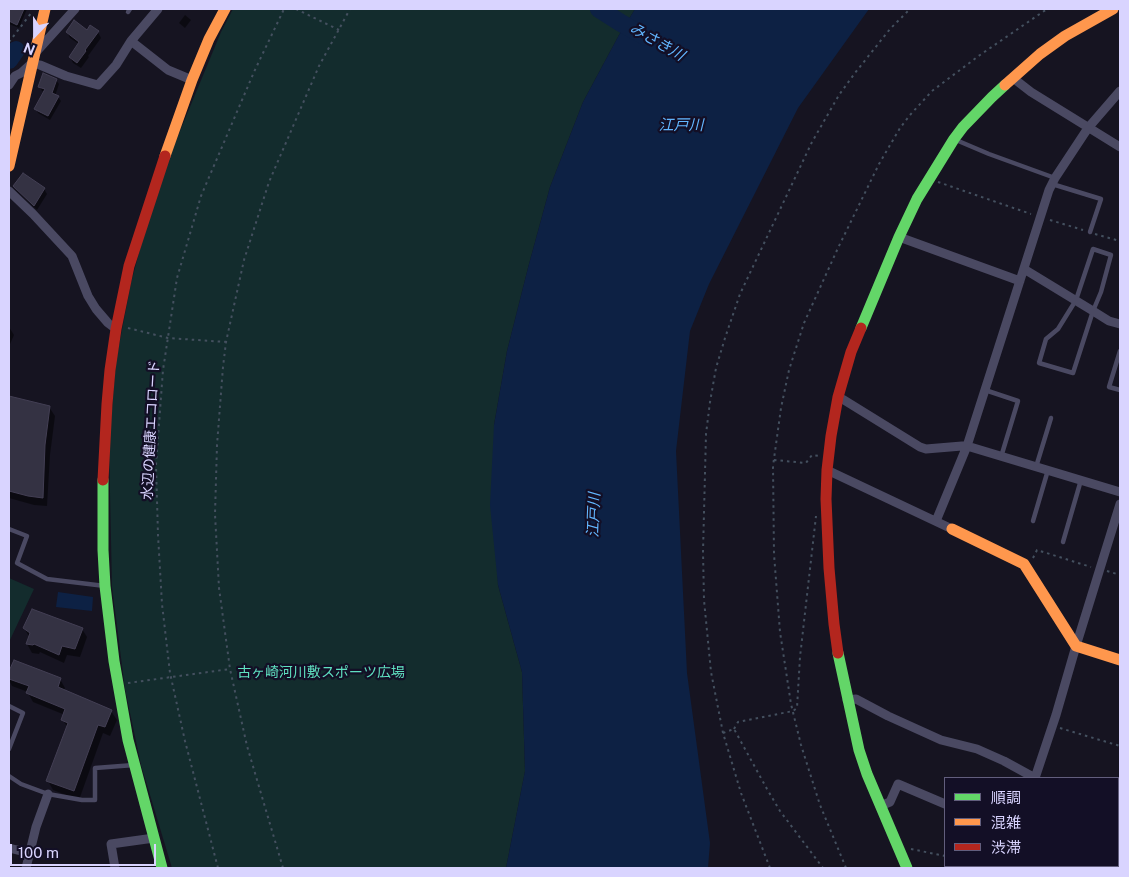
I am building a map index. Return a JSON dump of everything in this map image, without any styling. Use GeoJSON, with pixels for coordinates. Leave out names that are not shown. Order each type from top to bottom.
{"type":"FeatureCollection","features":[{"type":"Feature","properties":{"kind":"street"},"geometry":{"type":"LineString","coordinates":[[9,166],[44,9]]}},
{"type":"Feature","properties":{"kind":"street"},"geometry":{"type":"LineString","coordinates":[[9,85],[75,9]]}},
{"type":"Feature","properties":{"kind":"street"},"geometry":{"type":"LineString","coordinates":[[33,59],[66,76],[98,85],[116,65],[131,41],[158,9]]}},
{"type":"Feature","properties":{"kind":"street"},"geometry":{"type":"LineString","coordinates":[[162,868],[134,765],[118,685],[105,586],[103,533],[104,444],[110,370],[121,328],[129,266],[160,166],[192,80],[209,39],[225,9]]}},
{"type":"Feature","properties":{"kind":"street"},"geometry":{"type":"LineString","coordinates":[[907,868],[867,774],[852,724],[840,665],[832,599],[826,500],[827,470],[838,397],[851,352],[899,237],[917,199],[954,139],[976,112],[1050,46],[1113,9]]}},
{"type":"Feature","properties":{"kind":"street"},"geometry":{"type":"LineString","coordinates":[[131,41],[168,70],[192,80]]}},
{"type":"Feature","properties":{"kind":"street"},"geometry":{"type":"LineString","coordinates":[[1013,78],[1031,92],[1120,147]]}},
{"type":"Feature","properties":{"kind":"street"},"geometry":{"type":"LineString","coordinates":[[936,521],[966,446],[1040,218],[1054,181],[1088,128],[1120,91]]}},
{"type":"Feature","properties":{"kind":"street"},"geometry":{"type":"LineString","coordinates":[[9,191],[34,214],[72,256],[88,296],[96,310],[108,323],[121,328]]}},
{"type":"Feature","properties":{"kind":"street"},"geometry":{"type":"LineString","coordinates":[[899,237],[1020,281]]}},
{"type":"Feature","properties":{"kind":"street"},"geometry":{"type":"LineString","coordinates":[[1024,269],[1109,321],[1120,324]]}},
{"type":"Feature","properties":{"kind":"street"},"geometry":{"type":"LineString","coordinates":[[838,397],[920,447],[926,449],[966,446],[1120,492]]}},
{"type":"Feature","properties":{"kind":"street"},"geometry":{"type":"LineString","coordinates":[[827,470],[1024,564],[1076,646],[1120,660]]}},
{"type":"Feature","properties":{"kind":"street"},"geometry":{"type":"LineString","coordinates":[[1035,777],[1053,726],[1120,504]]}},
{"type":"Feature","properties":{"kind":"street"},"geometry":{"type":"LineString","coordinates":[[848,700],[856,699],[888,716],[942,740],[977,749],[1033,777]]}},
{"type":"Feature","properties":{"kind":"street"},"geometry":{"type":"LineString","coordinates":[[880,806],[890,802],[898,784],[944,804]]}},
{"type":"Feature","properties":{"kind":"street"},"geometry":{"type":"LineString","coordinates":[[26,868],[36,828],[48,794]]}},
{"type":"Feature","properties":{"kind":"street"},"geometry":{"type":"LineString","coordinates":[[115,868],[111,844],[154,838]]}},
{"type":"Feature","properties":{"kind":"street"},"geometry":{"type":"LineString","coordinates":[[9,848],[29,854]]}},
{"type":"Feature","properties":{"kind":"lane"},"geometry":{"type":"LineString","coordinates":[[954,139],[1100,199],[1090,232]]}},
{"type":"Feature","properties":{"kind":"lane"},"geometry":{"type":"LineString","coordinates":[[1093,249],[1111,256],[1101,292],[1093,311],[1073,373],[1039,363],[1046,339],[1058,329],[1076,300],[1093,249]]}},
{"type":"Feature","properties":{"kind":"lane"},"geometry":{"type":"LineString","coordinates":[[1120,351],[1109,387],[1120,390]]}},
{"type":"Feature","properties":{"kind":"lane"},"geometry":{"type":"LineString","coordinates":[[985,390],[1018,401],[1001,457]]}},
{"type":"Feature","properties":{"kind":"lane"},"geometry":{"type":"LineString","coordinates":[[1036,466],[1051,418]]}},
{"type":"Feature","properties":{"kind":"lane"},"geometry":{"type":"LineString","coordinates":[[1033,521],[1048,470]]}},
{"type":"Feature","properties":{"kind":"lane"},"geometry":{"type":"LineString","coordinates":[[1063,542],[1081,480]]}},
{"type":"Feature","properties":{"kind":"lane"},"geometry":{"type":"LineString","coordinates":[[9,529],[27,536],[16,563],[47,579],[105,586]]}},
{"type":"Feature","properties":{"kind":"lane"},"geometry":{"type":"LineString","coordinates":[[9,706],[23,713],[9,749]]}},
{"type":"Feature","properties":{"kind":"lane"},"geometry":{"type":"LineString","coordinates":[[9,776],[21,784],[48,794],[82,800],[95,800],[94,768],[134,765]]}},
{"type":"Feature","properties":{"kind":"path"},"geometry":{"type":"LineString","coordinates":[[9,42],[35,9]]}},
{"type":"Feature","properties":{"kind":"path","name":"水辺の健康エコロード"},"geometry":{"type":"LineString","coordinates":[[218,868],[184,742],[170,673],[162,604],[156,465],[163,370],[177,278],[201,196],[254,72],[284,9]]}},
{"type":"Feature","properties":{"kind":"path"},"geometry":{"type":"LineString","coordinates":[[296,9],[339,30]]}},
{"type":"Feature","properties":{"kind":"path"},"geometry":{"type":"LineString","coordinates":[[283,868],[247,746],[230,669],[219,588],[215,514],[217,445],[223,367],[226,342],[244,260],[269,182],[319,66],[350,9]]}},
{"type":"Feature","properties":{"kind":"path"},"geometry":{"type":"LineString","coordinates":[[770,868],[741,793],[723,734],[711,672],[703,575],[706,434],[710,402],[716,368],[740,294],[812,142],[839,95],[855,73],[890,29],[910,9]]}},
{"type":"Feature","properties":{"kind":"path"},"geometry":{"type":"LineString","coordinates":[[938,182],[1040,218],[1120,241]]}},
{"type":"Feature","properties":{"kind":"path"},"geometry":{"type":"LineString","coordinates":[[121,328],[168,338],[226,342]]}},
{"type":"Feature","properties":{"kind":"path"},"geometry":{"type":"LineString","coordinates":[[774,460],[806,463],[812,455]]}},
{"type":"Feature","properties":{"kind":"path"},"geometry":{"type":"LineString","coordinates":[[723,734],[734,729],[738,722],[792,711],[797,708],[800,657],[816,511]]}},
{"type":"Feature","properties":{"kind":"path"},"geometry":{"type":"LineString","coordinates":[[1024,564],[1032,563],[1037,550],[1120,576]]}},
{"type":"Feature","properties":{"kind":"path"},"geometry":{"type":"LineString","coordinates":[[123,684],[230,669]]}},
{"type":"Feature","properties":{"kind":"path"},"geometry":{"type":"LineString","coordinates":[[1053,726],[1120,746]]}},
{"type":"Feature","properties":{"kind":"path"},"geometry":{"type":"LineString","coordinates":[[734,729],[776,803],[823,868]]}},
{"type":"Feature","properties":{"kind":"path"},"geometry":{"type":"LineString","coordinates":[[899,851],[909,848],[944,856]]}},
{"type":"Feature","properties":{"kind":"green space","name":"古ヶ崎河川敷スポーツ広場"},"geometry":{"type":"Polygon","coordinates":[[[233,9],[635,9],[583,102],[550,187],[507,351],[494,425],[498,585],[522,672],[525,771],[506,868],[172,868],[141,765],[125,689],[112,587],[109,445],[116,361],[131,283],[141,245],[168,160],[221,32],[233,9]]]}},
{"type":"Feature","properties":{"kind":"green space"},"geometry":{"type":"Polygon","coordinates":[[[9,578],[34,589],[9,642],[9,578]]]}},
{"type":"Feature","properties":{"kind":"water","name":"江戸川"},"geometry":{"type":"Polygon","coordinates":[[[635,9],[869,9],[798,108],[709,284],[690,331],[676,451],[687,673],[710,843],[708,868],[506,868],[525,771],[522,672],[498,585],[490,505],[494,425],[507,351],[550,187],[583,102],[635,9]]]}},
{"type":"Feature","properties":{"kind":"water"},"geometry":{"type":"Polygon","coordinates":[[[58,592],[93,597],[92,611],[56,607],[58,592]]]}},
{"type":"Feature","properties":{"kind":"building"},"geometry":{"type":"Polygon","coordinates":[[[9,9],[24,9],[17,25],[9,21],[9,9]]]}},
{"type":"Feature","properties":{"kind":"building"},"geometry":{"type":"Polygon","coordinates":[[[74,20],[87,30],[90,25],[99,31],[77,63],[69,57],[79,42],[66,32],[74,20]]]}},
{"type":"Feature","properties":{"kind":"building"},"geometry":{"type":"Polygon","coordinates":[[[43,73],[57,79],[52,93],[59,96],[48,116],[34,109],[45,89],[38,87],[43,73]]]}},
{"type":"Feature","properties":{"kind":"building"},"geometry":{"type":"Polygon","coordinates":[[[23,173],[45,188],[34,206],[13,186],[23,173]]]}},
{"type":"Feature","properties":{"kind":"building"},"geometry":{"type":"Polygon","coordinates":[[[9,396],[50,406],[45,445],[43,498],[9,491],[9,396]]]}},
{"type":"Feature","properties":{"kind":"building"},"geometry":{"type":"Polygon","coordinates":[[[32,609],[83,628],[75,649],[62,646],[59,655],[34,644],[26,644],[30,633],[23,628],[32,609]]]}},
{"type":"Feature","properties":{"kind":"building"},"geometry":{"type":"Polygon","coordinates":[[[14,660],[61,678],[58,687],[112,710],[105,727],[98,725],[74,791],[46,781],[68,723],[61,720],[65,709],[26,693],[29,686],[9,679],[9,671],[14,660]]]}},
{"type":"Feature","properties":{"kind":"waterway","name":"みさき川"},"geometry":{"type":"LineString","coordinates":[[599,9],[646,37]]}},
{"type":"Feature","properties":{"kind":"waterway"},"geometry":{"type":"LineString","coordinates":[[9,60],[16,50]]}},
{"type":"Feature","properties":{"kind":"traffic: fast"},"geometry":{"type":"LineString","coordinates":[[861,328],[917,199],[963,127],[1005,85]]}},
{"type":"Feature","properties":{"kind":"traffic: fast"},"geometry":{"type":"LineString","coordinates":[[103,480],[105,586],[114,661],[128,740],[162,868]]}},
{"type":"Feature","properties":{"kind":"traffic: fast"},"geometry":{"type":"LineString","coordinates":[[838,653],[859,750],[867,774],[907,868]]}},
{"type":"Feature","properties":{"kind":"traffic: slow"},"geometry":{"type":"LineString","coordinates":[[9,166],[45,9]]}},
{"type":"Feature","properties":{"kind":"traffic: slow"},"geometry":{"type":"LineString","coordinates":[[165,156],[192,80],[209,39],[225,9]]}},
{"type":"Feature","properties":{"kind":"traffic: slow"},"geometry":{"type":"LineString","coordinates":[[1005,85],[1040,54],[1065,36],[1113,9]]}},
{"type":"Feature","properties":{"kind":"traffic: slow"},"geometry":{"type":"LineString","coordinates":[[952,529],[1024,564],[1076,646],[1120,660]]}},
{"type":"Feature","properties":{"kind":"traffic: jam"},"geometry":{"type":"LineString","coordinates":[[103,480],[107,404],[116,329],[129,266],[165,156]]}},
{"type":"Feature","properties":{"kind":"traffic: jam"},"geometry":{"type":"LineString","coordinates":[[838,653],[829,568],[826,499],[827,470],[838,397],[851,352],[861,328]]}}]}
